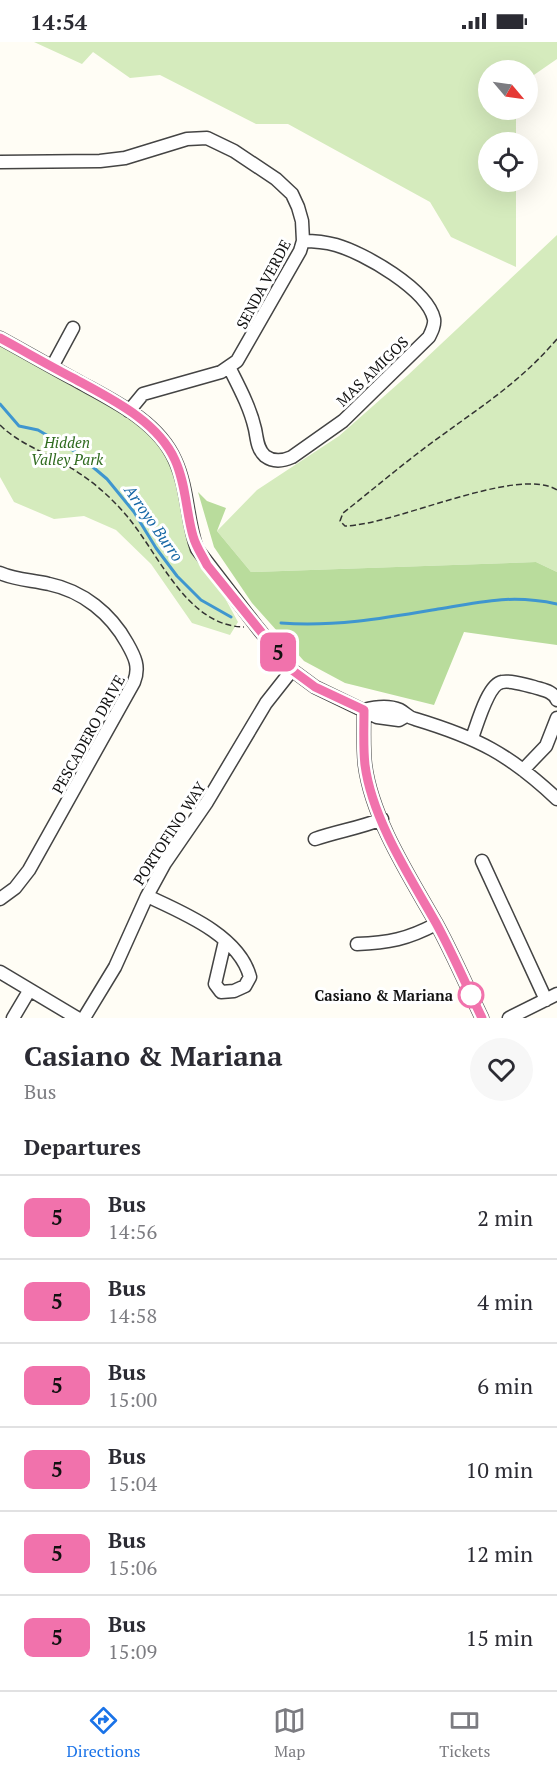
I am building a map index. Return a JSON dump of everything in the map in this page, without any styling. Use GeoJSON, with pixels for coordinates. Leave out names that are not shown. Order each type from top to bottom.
{"type":"FeatureCollection","features":[{"type":"Feature","properties":{"kind":"street","name":"SENDA VERDE"},"geometry":{"type":"LineString","coordinates":[[0,162],[100,161],[125,158],[187,139],[207,138],[234,151],[284,185],[298,207],[303,241],[295,262],[243,352],[229,367]]}},
{"type":"Feature","properties":{"kind":"street","name":"MAS AMIGOS"},"geometry":{"type":"LineString","coordinates":[[229,367],[249,409],[260,449],[272,459],[285,460],[343,421],[429,337],[434,318],[424,301],[395,274],[337,245],[303,241]]}},
{"type":"Feature","properties":{"kind":"street"},"geometry":{"type":"LineString","coordinates":[[52,367],[73,328]]}},
{"type":"Feature","properties":{"kind":"street"},"geometry":{"type":"LineString","coordinates":[[0,338],[129,411],[160,437],[171,452],[179,470],[197,549],[292,670],[315,687],[364,710],[379,706],[400,711],[406,716],[471,738],[501,753],[557,799]]}},
{"type":"Feature","properties":{"kind":"street"},"geometry":{"type":"LineString","coordinates":[[129,411],[138,398],[147,392],[221,372],[229,367]]}},
{"type":"Feature","properties":{"kind":"street","name":"PESCADERO DRIVE"},"geometry":{"type":"LineString","coordinates":[[0,573],[11,578],[68,589],[88,600],[112,621],[123,636],[135,657],[137,668],[134,682],[29,870],[15,888],[0,899]]}},
{"type":"Feature","properties":{"kind":"street","name":"PORTOFINO WAY"},"geometry":{"type":"LineString","coordinates":[[84,1018],[115,967],[147,896],[165,863],[207,802],[266,703],[292,670]]}},
{"type":"Feature","properties":{"kind":"street"},"geometry":{"type":"LineString","coordinates":[[471,738],[487,700],[495,684],[499,682],[508,681],[548,691],[557,700]]}},
{"type":"Feature","properties":{"kind":"street"},"geometry":{"type":"LineString","coordinates":[[364,710],[365,766],[382,819],[482,1018]]}},
{"type":"Feature","properties":{"kind":"street"},"geometry":{"type":"LineString","coordinates":[[523,770],[546,746],[557,718]]}},
{"type":"Feature","properties":{"kind":"street"},"geometry":{"type":"LineString","coordinates":[[315,838],[337,831],[364,827],[382,819]]}},
{"type":"Feature","properties":{"kind":"street"},"geometry":{"type":"LineString","coordinates":[[482,861],[551,997],[509,1018]]}},
{"type":"Feature","properties":{"kind":"street"},"geometry":{"type":"LineString","coordinates":[[147,896],[195,919],[225,941]]}},
{"type":"Feature","properties":{"kind":"street"},"geometry":{"type":"LineString","coordinates":[[357,944],[402,940],[436,924]]}},
{"type":"Feature","properties":{"kind":"street"},"geometry":{"type":"LineString","coordinates":[[0,972],[77,1018]]}},
{"type":"Feature","properties":{"kind":"street"},"geometry":{"type":"LineString","coordinates":[[13,1018],[29,991]]}},
{"type":"Feature","properties":{"kind":"path"},"geometry":{"type":"LineString","coordinates":[[557,339],[509,387],[397,470],[344,513],[340,521],[345,526],[373,523],[437,502],[504,487],[542,484],[550,485],[557,490]]}},
{"type":"Feature","properties":{"kind":"path"},"geometry":{"type":"LineString","coordinates":[[0,424],[10,435],[69,466],[106,493],[128,517],[177,587],[202,611],[227,627],[257,627]]}},
{"type":"Feature","properties":{"kind":"green space"},"geometry":{"type":"Polygon","coordinates":[[[34,42],[557,42],[557,59],[538,72],[538,60],[478,60],[478,120],[516,120],[516,132],[478,132],[478,192],[516,192],[516,267],[451,237],[430,202],[288,124],[256,124],[160,75],[130,78],[93,52],[82,64],[34,42]]]}},
{"type":"Feature","properties":{"kind":"green space"},"geometry":{"type":"Polygon","coordinates":[[[557,235],[557,572],[536,562],[251,572],[217,531],[257,490],[339,436],[408,375],[557,235]]]}},
{"type":"Feature","properties":{"kind":"green space","name":"Hidden Valley Park"},"geometry":{"type":"Polygon","coordinates":[[[0,338],[107,398],[168,446],[207,565],[238,622],[230,635],[192,623],[151,564],[116,530],[84,516],[54,519],[14,502],[0,477],[0,338]]]}},
{"type":"Feature","properties":{"kind":"green space"},"geometry":{"type":"Polygon","coordinates":[[[198,492],[207,501],[226,508],[217,531],[251,572],[536,562],[557,572],[557,645],[464,632],[434,705],[345,683],[304,661],[252,603],[214,547],[198,492]]]}},
{"type":"Feature","properties":{"kind":"waterway","name":"Arroyo Burro"},"geometry":{"type":"LineString","coordinates":[[0,404],[19,426],[38,430],[74,451],[107,479],[134,512],[156,548],[177,576],[201,600],[231,617]]}},
{"type":"Feature","properties":{"kind":"waterway","name":"Arroyo Burro"},"geometry":{"type":"LineString","coordinates":[[281,623],[321,624],[360,621],[511,599],[557,604]]}},
{"type":"Feature","properties":{"kind":"bus line","name":"5"},"geometry":{"type":"LineString","coordinates":[[0,338],[129,411],[160,437],[168,446],[179,470],[188,505],[192,534],[197,549],[207,565],[292,670],[315,687],[364,710],[365,766],[375,800],[396,849],[482,1018]]}},
{"type":"Feature","properties":{"kind":"place","name":"Casiano & Mariana"},"geometry":{"type":"Point","coordinates":[471,995]}}]}
